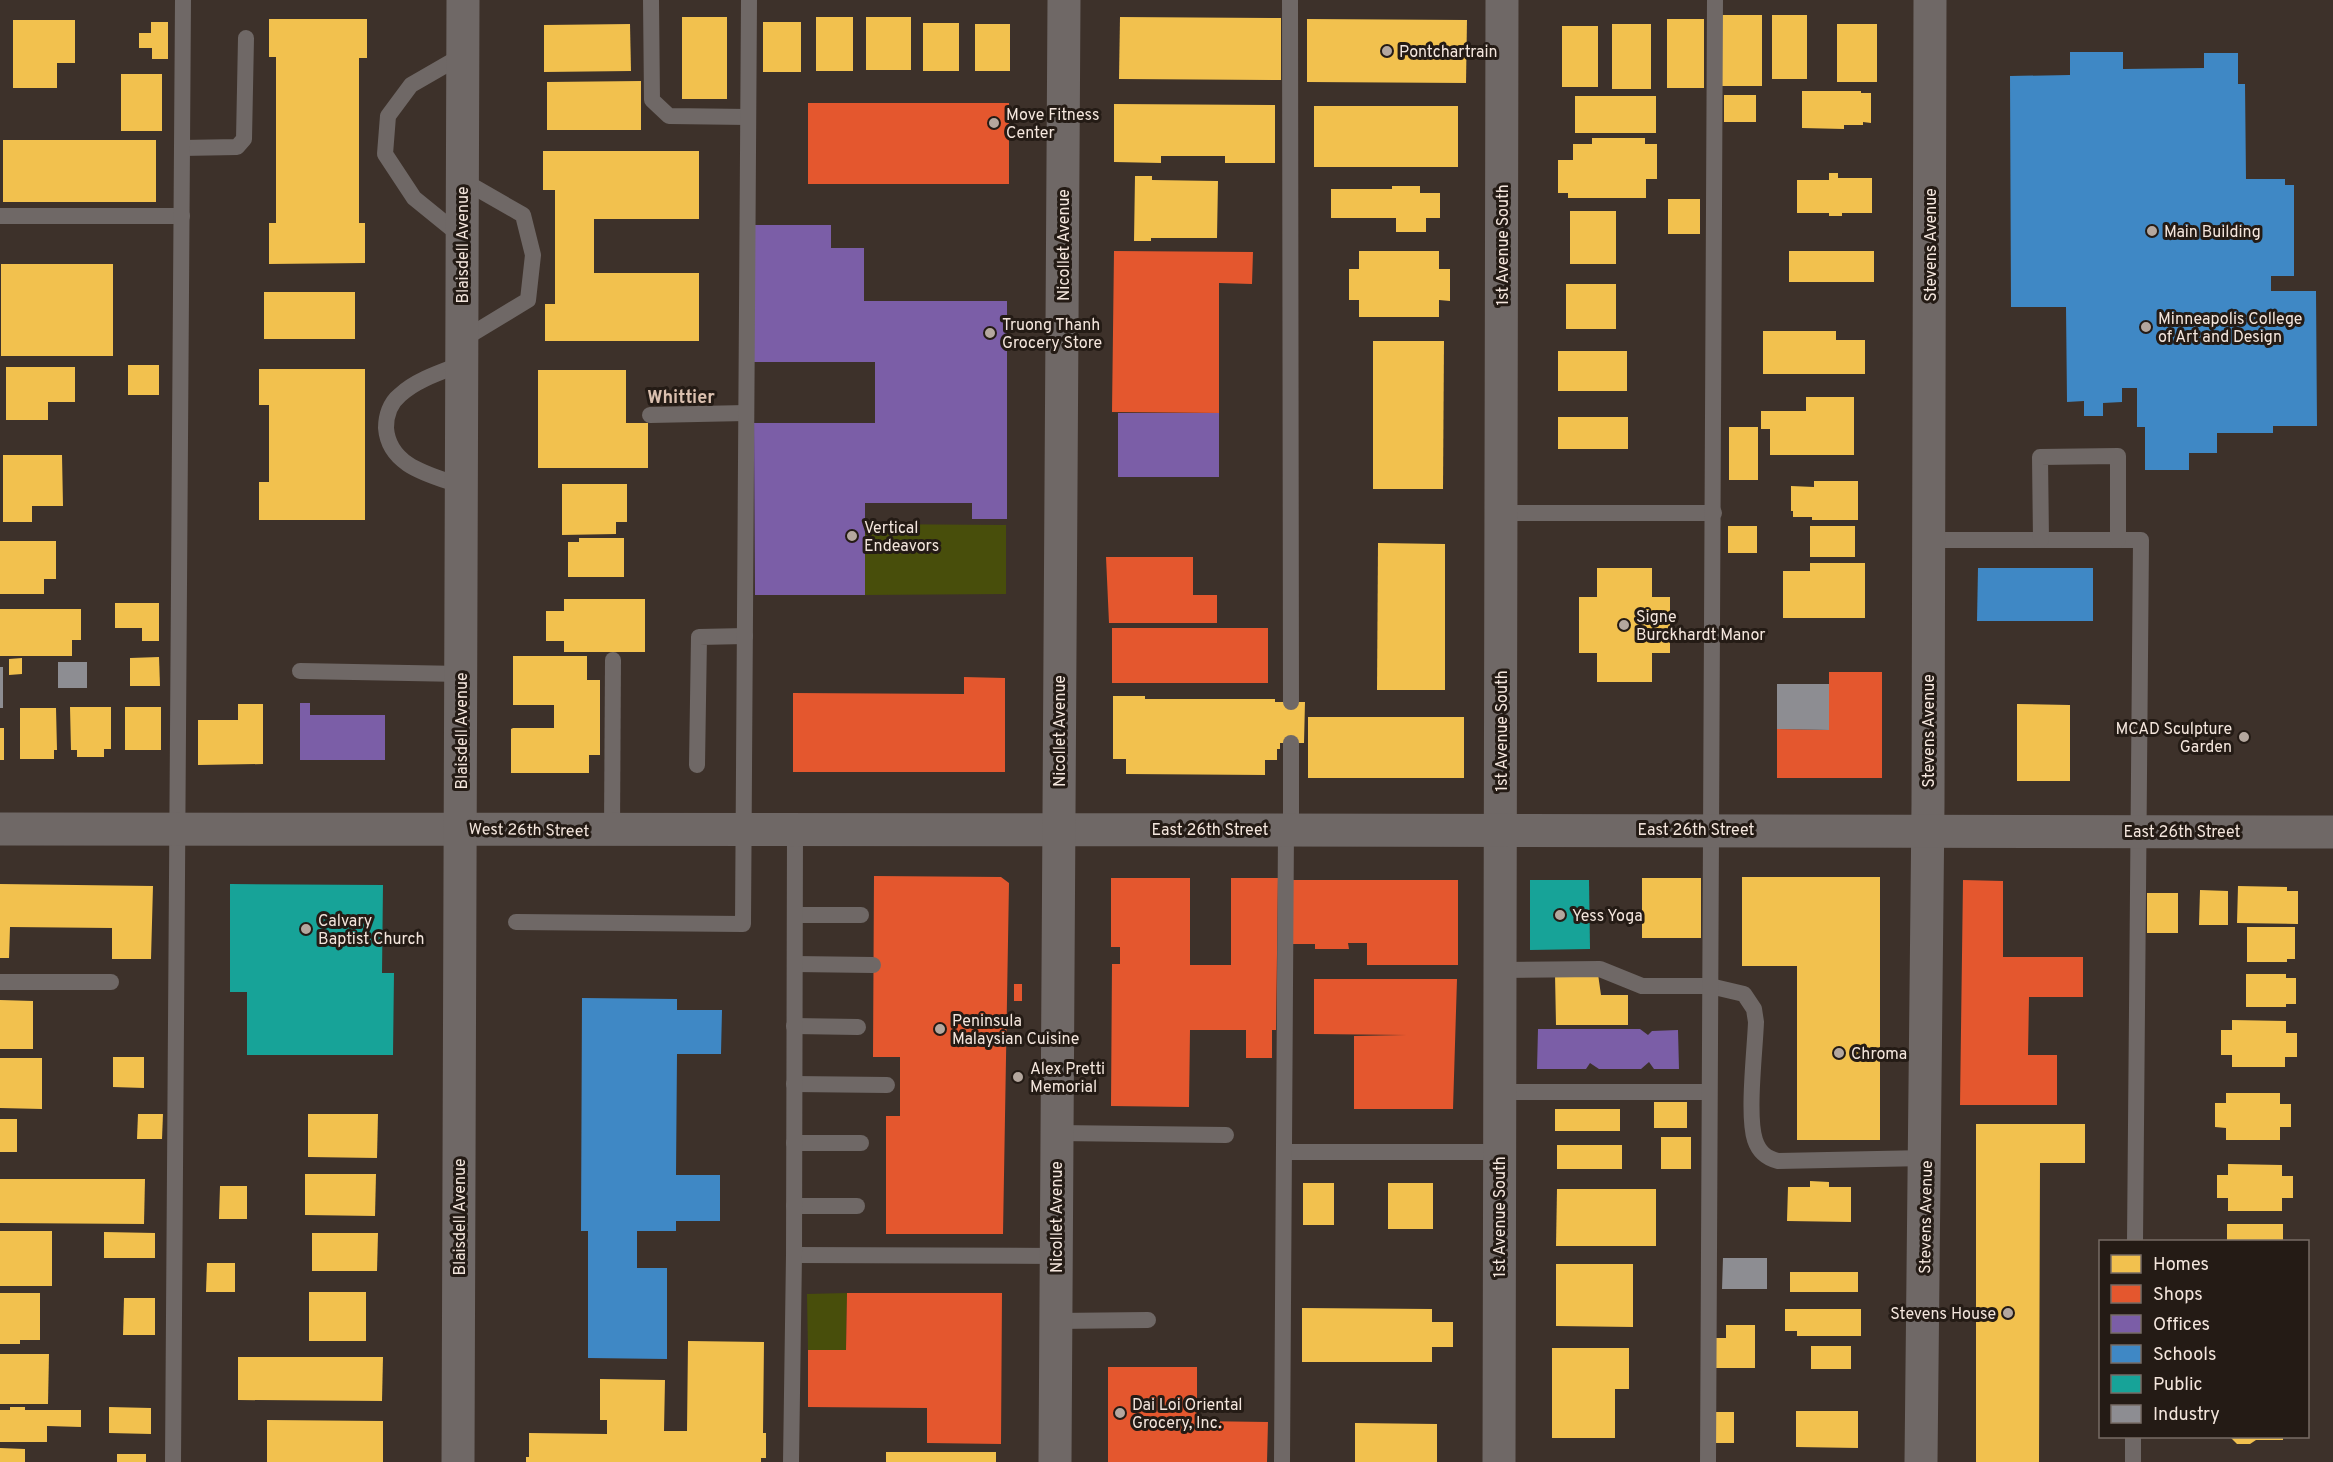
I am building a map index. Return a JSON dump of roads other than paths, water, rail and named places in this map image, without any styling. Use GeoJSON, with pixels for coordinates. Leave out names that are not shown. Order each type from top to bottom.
{"type":"FeatureCollection","features":[{"type":"Feature","properties":{"kind":"street","name":"Blaisdell Avenue"},"geometry":{"type":"LineString","coordinates":[[458,1462],[463,0]]}},
{"type":"Feature","properties":{"kind":"street","name":"Nicollet Avenue"},"geometry":{"type":"LineString","coordinates":[[1055,1462],[1064,0]]}},
{"type":"Feature","properties":{"kind":"street","name":"1st Avenue South"},"geometry":{"type":"LineString","coordinates":[[1499,1462],[1502,0]]}},
{"type":"Feature","properties":{"kind":"street","name":"Stevens Avenue"},"geometry":{"type":"LineString","coordinates":[[1921,1462],[1926,1158],[1930,0]]}},
{"type":"Feature","properties":{"kind":"street","name":"West 26th Street"},"geometry":{"type":"LineString","coordinates":[[0,829],[1059,831]]}},
{"type":"Feature","properties":{"kind":"street","name":"East 26th Street"},"geometry":{"type":"LineString","coordinates":[[1059,831],[1712,829],[1928,832],[2333,832]]}},
{"type":"Feature","properties":{"kind":"lane"},"geometry":{"type":"LineString","coordinates":[[173,1462],[183,0]]}},
{"type":"Feature","properties":{"kind":"lane"},"geometry":{"type":"LineString","coordinates":[[651,0],[652,100],[669,116],[748,117]]}},
{"type":"Feature","properties":{"kind":"lane"},"geometry":{"type":"LineString","coordinates":[[516,922],[743,924],[749,0]]}},
{"type":"Feature","properties":{"kind":"lane"},"geometry":{"type":"LineString","coordinates":[[1290,0],[1291,702]]}},
{"type":"Feature","properties":{"kind":"lane"},"geometry":{"type":"LineString","coordinates":[[1708,1462],[1715,0]]}},
{"type":"Feature","properties":{"kind":"lane"},"geometry":{"type":"LineString","coordinates":[[182,148],[237,147],[244,139],[246,38]]}},
{"type":"Feature","properties":{"kind":"lane"},"geometry":{"type":"LineString","coordinates":[[462,237],[414,198],[385,154],[388,116],[411,85],[463,55]]}},
{"type":"Feature","properties":{"kind":"lane"},"geometry":{"type":"LineString","coordinates":[[462,180],[523,215],[533,255],[528,300],[462,352],[399,395],[390,408],[386,421],[391,449],[401,460],[421,471],[462,486]]}},
{"type":"Feature","properties":{"kind":"lane"},"geometry":{"type":"LineString","coordinates":[[0,216],[182,216]]}},
{"type":"Feature","properties":{"kind":"lane"},"geometry":{"type":"LineString","coordinates":[[650,415],[746,413]]}},
{"type":"Feature","properties":{"kind":"lane"},"geometry":{"type":"LineString","coordinates":[[2040,540],[2040,457],[2118,456],[2118,540]]}},
{"type":"Feature","properties":{"kind":"lane"},"geometry":{"type":"LineString","coordinates":[[1502,513],[1714,513]]}},
{"type":"Feature","properties":{"kind":"lane"},"geometry":{"type":"LineString","coordinates":[[1929,540],[2141,540],[2135,1240]]}},
{"type":"Feature","properties":{"kind":"lane"},"geometry":{"type":"LineString","coordinates":[[697,765],[699,637],[745,636]]}},
{"type":"Feature","properties":{"kind":"lane"},"geometry":{"type":"LineString","coordinates":[[612,830],[613,660]]}},
{"type":"Feature","properties":{"kind":"lane"},"geometry":{"type":"LineString","coordinates":[[300,671],[462,674]]}},
{"type":"Feature","properties":{"kind":"lane"},"geometry":{"type":"LineString","coordinates":[[1282,1462],[1288,829],[1291,743]]}},
{"type":"Feature","properties":{"kind":"lane"},"geometry":{"type":"LineString","coordinates":[[791,1462],[795,830]]}},
{"type":"Feature","properties":{"kind":"lane"},"geometry":{"type":"LineString","coordinates":[[795,915],[861,915]]}},
{"type":"Feature","properties":{"kind":"lane"},"geometry":{"type":"LineString","coordinates":[[795,964],[873,965]]}},
{"type":"Feature","properties":{"kind":"lane"},"geometry":{"type":"LineString","coordinates":[[1500,970],[1600,969],[1642,986],[1710,986],[1744,994],[1754,1009],[1756,1022],[1752,1121],[1755,1140],[1763,1155],[1778,1161],[1926,1158]]}},
{"type":"Feature","properties":{"kind":"lane"},"geometry":{"type":"LineString","coordinates":[[0,982],[111,982]]}},
{"type":"Feature","properties":{"kind":"lane"},"geometry":{"type":"LineString","coordinates":[[794,1026],[858,1027]]}},
{"type":"Feature","properties":{"kind":"lane"},"geometry":{"type":"LineString","coordinates":[[794,1084],[888,1085]]}},
{"type":"Feature","properties":{"kind":"lane"},"geometry":{"type":"LineString","coordinates":[[1500,1092],[1709,1092]]}},
{"type":"Feature","properties":{"kind":"lane"},"geometry":{"type":"LineString","coordinates":[[1057,1134],[1226,1135]]}},
{"type":"Feature","properties":{"kind":"lane"},"geometry":{"type":"LineString","coordinates":[[794,1143],[861,1143]]}},
{"type":"Feature","properties":{"kind":"lane"},"geometry":{"type":"LineString","coordinates":[[1284,1152],[1499,1152]]}},
{"type":"Feature","properties":{"kind":"lane"},"geometry":{"type":"LineString","coordinates":[[794,1206],[857,1206]]}},
{"type":"Feature","properties":{"kind":"lane"},"geometry":{"type":"LineString","coordinates":[[794,1255],[1056,1256]]}},
{"type":"Feature","properties":{"kind":"lane"},"geometry":{"type":"LineString","coordinates":[[1056,1321],[1148,1320]]}},
{"type":"Feature","properties":{"kind":"lane"},"geometry":{"type":"LineString","coordinates":[[2133,1438],[2133,1462]]}},
{"type":"Feature","properties":{"kind":"place","name":"Pontchartrain"},"geometry":{"type":"Point","coordinates":[1387,51]}},
{"type":"Feature","properties":{"kind":"place","name":"Move Fitness Center"},"geometry":{"type":"Point","coordinates":[994,123]}},
{"type":"Feature","properties":{"kind":"place","name":"Main Building"},"geometry":{"type":"Point","coordinates":[2152,231]}},
{"type":"Feature","properties":{"kind":"place","name":"Minneapolis College of Art and Design"},"geometry":{"type":"Point","coordinates":[2146,327]}},
{"type":"Feature","properties":{"kind":"place","name":"Truong Thanh Grocery Store"},"geometry":{"type":"Point","coordinates":[990,333]}},
{"type":"Feature","properties":{"kind":"place","name":"Vertical Endeavors"},"geometry":{"type":"Point","coordinates":[852,536]}},
{"type":"Feature","properties":{"kind":"place","name":"Signe Burckhardt Manor"},"geometry":{"type":"Point","coordinates":[1624,625]}},
{"type":"Feature","properties":{"kind":"place","name":"MCAD Sculpture Garden"},"geometry":{"type":"Point","coordinates":[2244,737]}},
{"type":"Feature","properties":{"kind":"place","name":"Yess Yoga"},"geometry":{"type":"Point","coordinates":[1560,915]}},
{"type":"Feature","properties":{"kind":"place","name":"Calvary Baptist Church"},"geometry":{"type":"Point","coordinates":[306,929]}},
{"type":"Feature","properties":{"kind":"place","name":"Peninsula Malaysian Cuisine"},"geometry":{"type":"Point","coordinates":[940,1029]}},
{"type":"Feature","properties":{"kind":"place","name":"Chroma"},"geometry":{"type":"Point","coordinates":[1839,1053]}},
{"type":"Feature","properties":{"kind":"place","name":"Alex Pretti Memorial"},"geometry":{"type":"Point","coordinates":[1018,1077]}},
{"type":"Feature","properties":{"kind":"place","name":"Stevens House"},"geometry":{"type":"Point","coordinates":[2008,1313]}},
{"type":"Feature","properties":{"kind":"place","name":"Dai Loi Oriental Grocery, Inc."},"geometry":{"type":"Point","coordinates":[1120,1413]}},
{"type":"Feature","properties":{"kind":"district","name":"Whittier"},"geometry":{"type":"Point","coordinates":[681,397]}}]}
